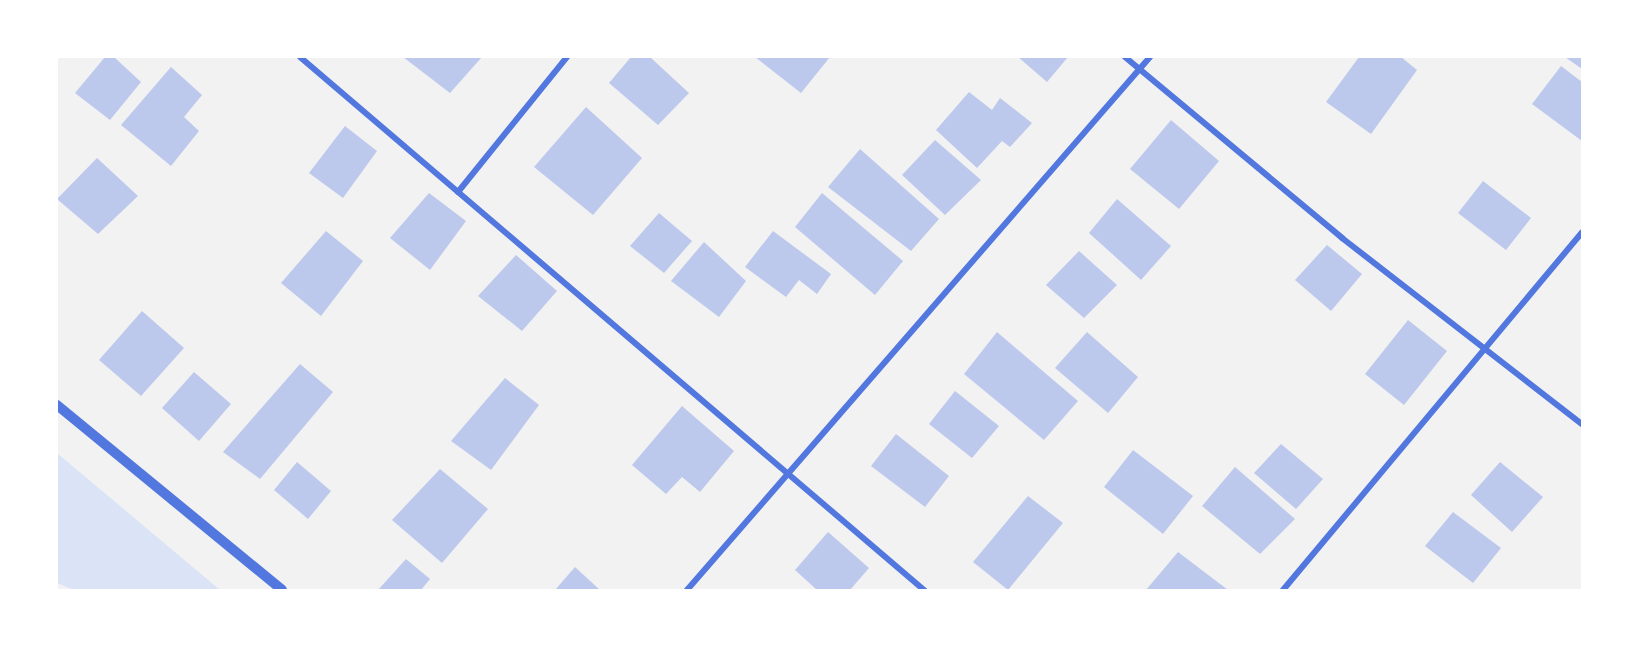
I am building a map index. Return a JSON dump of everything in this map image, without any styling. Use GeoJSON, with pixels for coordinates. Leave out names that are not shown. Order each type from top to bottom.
{"type":"FeatureCollection","features":[{"type":"Feature","properties":{"kind":"street"},"geometry":{"type":"LineString","coordinates":[[300,57],[924,590]]}},
{"type":"Feature","properties":{"kind":"street"},"geometry":{"type":"LineString","coordinates":[[458,192],[567,57]]}},
{"type":"Feature","properties":{"kind":"street"},"geometry":{"type":"LineString","coordinates":[[1125,57],[1143,68],[1484,350],[1582,424]]}},
{"type":"Feature","properties":{"kind":"street"},"geometry":{"type":"LineString","coordinates":[[687,590],[786,472],[1143,68],[1150,57]]}},
{"type":"Feature","properties":{"kind":"street"},"geometry":{"type":"LineString","coordinates":[[1283,590],[1582,232]]}},
{"type":"Feature","properties":{"kind":"street"},"geometry":{"type":"LineString","coordinates":[[57,405],[282,590]]}},
{"type":"Feature","properties":{"kind":"shaded area"},"geometry":{"type":"Polygon","coordinates":[[[57,453],[220,590],[74,590],[57,583],[57,453]]]}},
{"type":"Feature","properties":{"kind":"building"},"geometry":{"type":"Polygon","coordinates":[[[105,57],[114,57],[141,82],[110,120],[75,93],[105,57]]]}},
{"type":"Feature","properties":{"kind":"building"},"geometry":{"type":"Polygon","coordinates":[[[403,57],[482,57],[450,93],[403,57]]]}},
{"type":"Feature","properties":{"kind":"building"},"geometry":{"type":"Polygon","coordinates":[[[631,57],[650,57],[689,93],[658,125],[609,83],[631,57]]]}},
{"type":"Feature","properties":{"kind":"building"},"geometry":{"type":"Polygon","coordinates":[[[755,57],[830,57],[801,93],[755,57]]]}},
{"type":"Feature","properties":{"kind":"building"},"geometry":{"type":"Polygon","coordinates":[[[1018,57],[1068,57],[1047,82],[1018,57]]]}},
{"type":"Feature","properties":{"kind":"building"},"geometry":{"type":"Polygon","coordinates":[[[1359,57],[1401,57],[1417,70],[1371,134],[1326,102],[1359,57]]]}},
{"type":"Feature","properties":{"kind":"building"},"geometry":{"type":"Polygon","coordinates":[[[1565,57],[1582,57],[1582,69],[1565,57]]]}},
{"type":"Feature","properties":{"kind":"building"},"geometry":{"type":"Polygon","coordinates":[[[1561,66],[1582,82],[1582,141],[1532,104],[1561,66]]]}},
{"type":"Feature","properties":{"kind":"building"},"geometry":{"type":"Polygon","coordinates":[[[171,67],[202,95],[184,117],[199,131],[171,166],[121,125],[171,67]]]}},
{"type":"Feature","properties":{"kind":"building"},"geometry":{"type":"Polygon","coordinates":[[[969,92],[992,110],[1000,98],[1032,123],[1010,147],[1002,141],[977,168],[936,130],[969,92]]]}},
{"type":"Feature","properties":{"kind":"building"},"geometry":{"type":"Polygon","coordinates":[[[586,107],[642,158],[593,215],[534,167],[586,107]]]}},
{"type":"Feature","properties":{"kind":"building"},"geometry":{"type":"Polygon","coordinates":[[[1171,120],[1219,161],[1179,209],[1130,169],[1171,120]]]}},
{"type":"Feature","properties":{"kind":"building"},"geometry":{"type":"Polygon","coordinates":[[[345,126],[377,151],[343,198],[309,173],[345,126]]]}},
{"type":"Feature","properties":{"kind":"building"},"geometry":{"type":"Polygon","coordinates":[[[935,140],[981,180],[945,215],[902,175],[935,140]]]}},
{"type":"Feature","properties":{"kind":"building"},"geometry":{"type":"Polygon","coordinates":[[[860,149],[939,219],[911,251],[828,187],[860,149]]]}},
{"type":"Feature","properties":{"kind":"building"},"geometry":{"type":"Polygon","coordinates":[[[97,158],[138,196],[98,234],[57,199],[97,158]]]}},
{"type":"Feature","properties":{"kind":"building"},"geometry":{"type":"Polygon","coordinates":[[[1483,181],[1531,218],[1506,250],[1458,213],[1483,181]]]}},
{"type":"Feature","properties":{"kind":"building"},"geometry":{"type":"Polygon","coordinates":[[[429,193],[466,221],[430,270],[390,238],[429,193]]]}},
{"type":"Feature","properties":{"kind":"building"},"geometry":{"type":"Polygon","coordinates":[[[822,193],[903,261],[875,295],[795,227],[822,193]]]}},
{"type":"Feature","properties":{"kind":"building"},"geometry":{"type":"Polygon","coordinates":[[[1117,199],[1171,246],[1141,280],[1089,233],[1117,199]]]}},
{"type":"Feature","properties":{"kind":"building"},"geometry":{"type":"Polygon","coordinates":[[[659,213],[692,241],[664,273],[630,246],[659,213]]]}},
{"type":"Feature","properties":{"kind":"building"},"geometry":{"type":"Polygon","coordinates":[[[326,231],[363,261],[321,316],[281,283],[326,231]]]}},
{"type":"Feature","properties":{"kind":"building"},"geometry":{"type":"Polygon","coordinates":[[[773,231],[831,274],[817,294],[799,280],[786,297],[745,267],[773,231]]]}},
{"type":"Feature","properties":{"kind":"building"},"geometry":{"type":"Polygon","coordinates":[[[704,242],[746,281],[719,317],[671,281],[704,242]]]}},
{"type":"Feature","properties":{"kind":"building"},"geometry":{"type":"Polygon","coordinates":[[[1327,245],[1362,274],[1331,311],[1295,280],[1327,245]]]}},
{"type":"Feature","properties":{"kind":"building"},"geometry":{"type":"Polygon","coordinates":[[[1079,251],[1117,285],[1084,318],[1046,285],[1079,251]]]}},
{"type":"Feature","properties":{"kind":"building"},"geometry":{"type":"Polygon","coordinates":[[[516,255],[557,291],[522,331],[478,296],[516,255]]]}},
{"type":"Feature","properties":{"kind":"building"},"geometry":{"type":"Polygon","coordinates":[[[142,311],[184,348],[141,396],[99,360],[142,311]]]}},
{"type":"Feature","properties":{"kind":"building"},"geometry":{"type":"Polygon","coordinates":[[[1408,320],[1447,351],[1404,405],[1365,374],[1408,320]]]}},
{"type":"Feature","properties":{"kind":"building"},"geometry":{"type":"Polygon","coordinates":[[[997,332],[1078,401],[1044,440],[964,374],[997,332]]]}},
{"type":"Feature","properties":{"kind":"building"},"geometry":{"type":"Polygon","coordinates":[[[1087,332],[1138,377],[1108,413],[1055,368],[1087,332]]]}},
{"type":"Feature","properties":{"kind":"building"},"geometry":{"type":"Polygon","coordinates":[[[300,364],[333,392],[260,479],[223,452],[300,364]]]}},
{"type":"Feature","properties":{"kind":"building"},"geometry":{"type":"Polygon","coordinates":[[[194,372],[231,404],[199,441],[162,408],[194,372]]]}},
{"type":"Feature","properties":{"kind":"building"},"geometry":{"type":"Polygon","coordinates":[[[505,378],[539,405],[491,470],[451,441],[505,378]]]}},
{"type":"Feature","properties":{"kind":"building"},"geometry":{"type":"Polygon","coordinates":[[[955,391],[999,426],[972,458],[929,424],[955,391]]]}},
{"type":"Feature","properties":{"kind":"building"},"geometry":{"type":"Polygon","coordinates":[[[682,406],[734,451],[700,492],[682,477],[666,494],[632,465],[682,406]]]}},
{"type":"Feature","properties":{"kind":"building"},"geometry":{"type":"Polygon","coordinates":[[[896,434],[949,476],[925,507],[871,466],[896,434]]]}},
{"type":"Feature","properties":{"kind":"building"},"geometry":{"type":"Polygon","coordinates":[[[1281,444],[1323,479],[1296,509],[1254,473],[1281,444]]]}},
{"type":"Feature","properties":{"kind":"building"},"geometry":{"type":"Polygon","coordinates":[[[1133,450],[1193,496],[1163,534],[1104,487],[1133,450]]]}},
{"type":"Feature","properties":{"kind":"building"},"geometry":{"type":"Polygon","coordinates":[[[297,462],[331,491],[308,519],[274,490],[297,462]]]}},
{"type":"Feature","properties":{"kind":"building"},"geometry":{"type":"Polygon","coordinates":[[[1500,462],[1543,497],[1512,532],[1471,495],[1500,462]]]}},
{"type":"Feature","properties":{"kind":"building"},"geometry":{"type":"Polygon","coordinates":[[[1235,467],[1295,519],[1260,554],[1202,506],[1235,467]]]}},
{"type":"Feature","properties":{"kind":"building"},"geometry":{"type":"Polygon","coordinates":[[[440,469],[488,509],[442,563],[392,520],[440,469]]]}},
{"type":"Feature","properties":{"kind":"building"},"geometry":{"type":"Polygon","coordinates":[[[1028,496],[1063,523],[1008,590],[973,562],[1028,496]]]}},
{"type":"Feature","properties":{"kind":"building"},"geometry":{"type":"Polygon","coordinates":[[[1453,512],[1501,548],[1473,583],[1425,546],[1453,512]]]}},
{"type":"Feature","properties":{"kind":"building"},"geometry":{"type":"Polygon","coordinates":[[[828,532],[869,568],[850,590],[817,590],[795,570],[828,532]]]}},
{"type":"Feature","properties":{"kind":"building"},"geometry":{"type":"Polygon","coordinates":[[[1178,552],[1228,590],[1146,590],[1178,552]]]}},
{"type":"Feature","properties":{"kind":"building"},"geometry":{"type":"Polygon","coordinates":[[[406,559],[430,579],[421,590],[378,590],[406,559]]]}},
{"type":"Feature","properties":{"kind":"building"},"geometry":{"type":"Polygon","coordinates":[[[575,567],[600,590],[555,590],[575,567]]]}}]}
